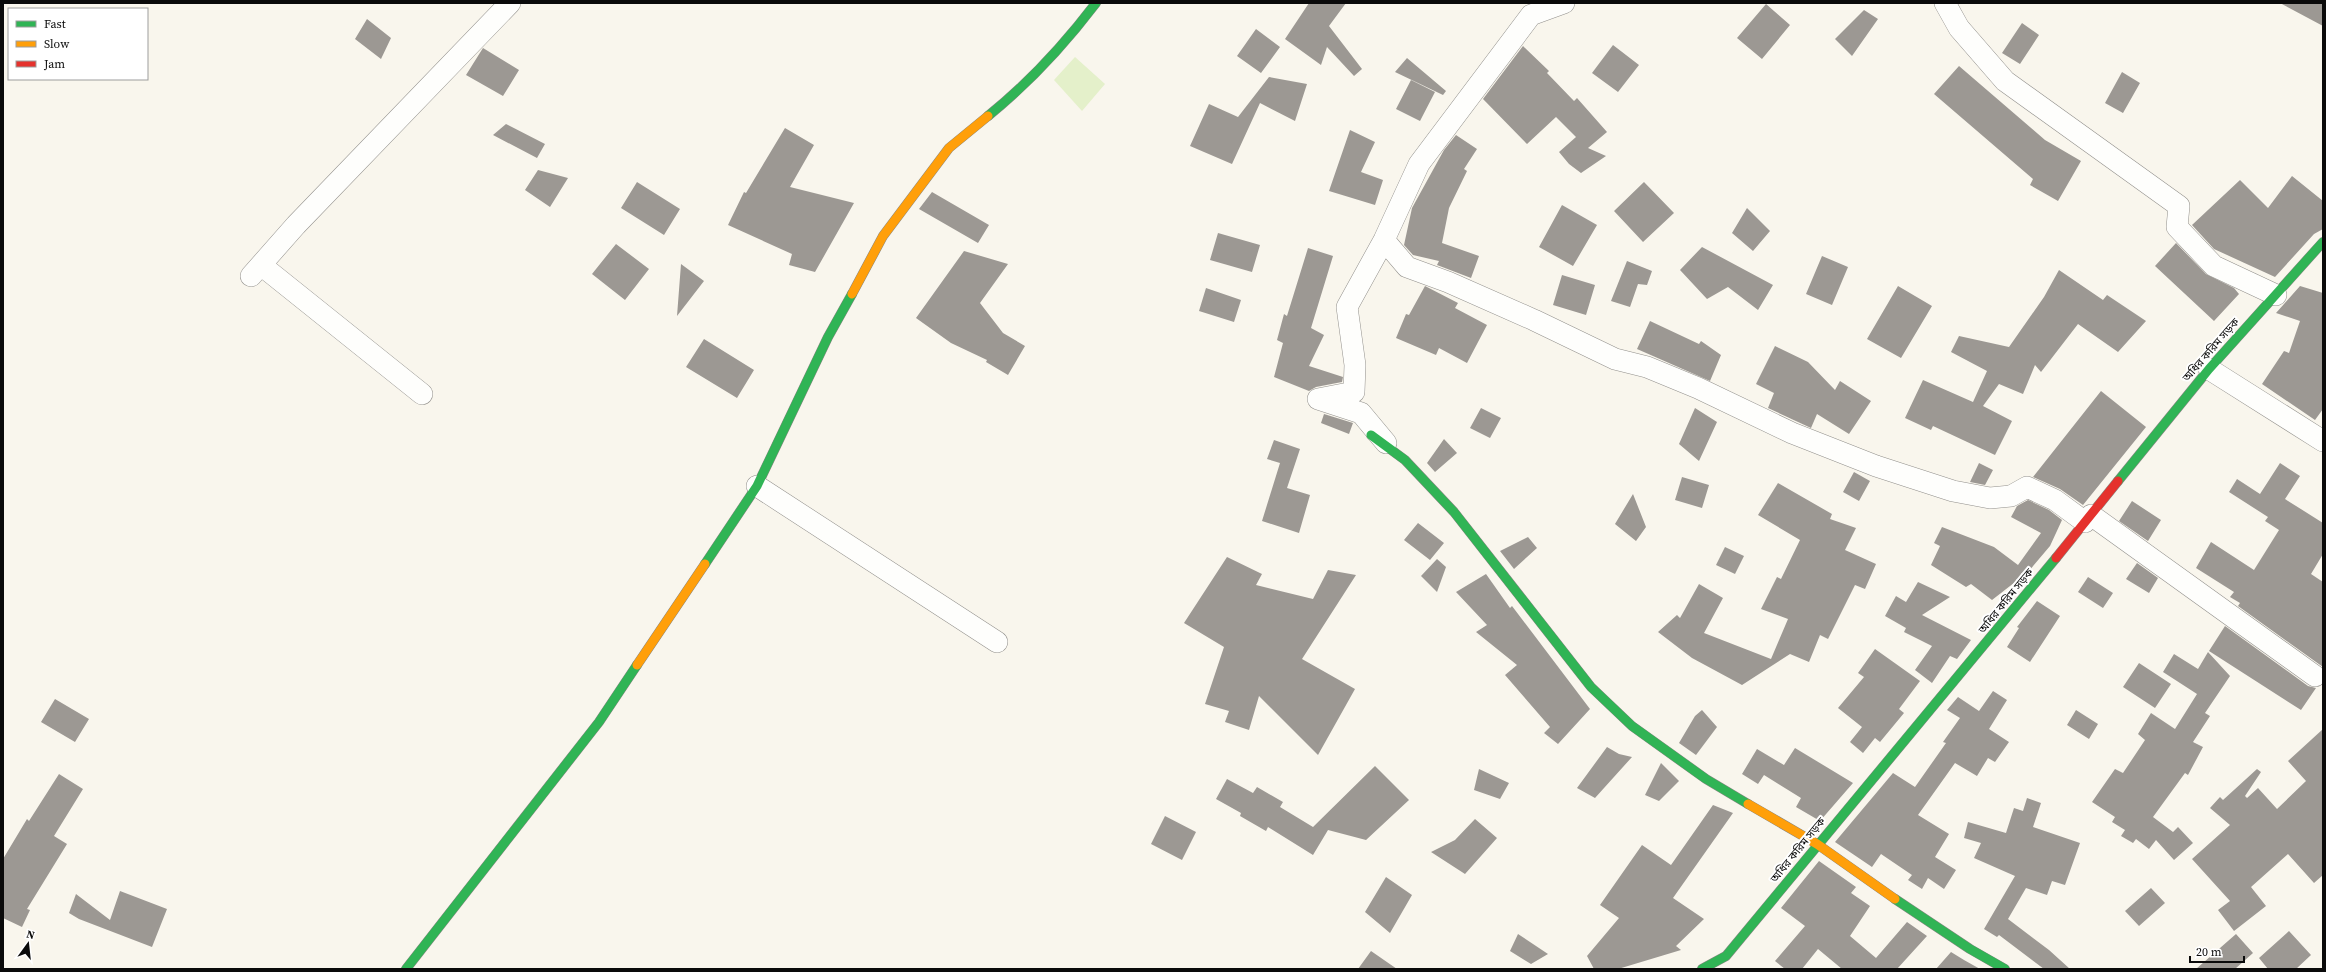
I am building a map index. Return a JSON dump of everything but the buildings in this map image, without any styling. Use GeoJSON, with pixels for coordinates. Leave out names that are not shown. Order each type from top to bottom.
{"type":"FeatureCollection","features":[{"type":"Feature","properties":{"kind":"street"},"geometry":{"type":"LineString","coordinates":[[422,394],[256,270],[296,225],[510,3]]}},
{"type":"Feature","properties":{"kind":"street"},"geometry":{"type":"LineString","coordinates":[[406,969],[599,722],[757,486],[828,337],[883,236],[949,148],[1015,95],[1068,39],[1096,3]]}},
{"type":"Feature","properties":{"kind":"street"},"geometry":{"type":"LineString","coordinates":[[1564,3],[1531,15],[1419,164],[1384,240],[1347,307],[1355,365],[1354,392],[1318,399],[1361,413],[1378,439],[1433,488],[1454,512],[1591,687],[1632,726],[1706,779],[1817,844],[1900,903],[1970,949],[2006,969]]}},
{"type":"Feature","properties":{"kind":"street"},"geometry":{"type":"LineString","coordinates":[[1946,3],[1959,28],[2005,81],[2179,206],[2177,227],[2214,266],[2276,295]]}},
{"type":"Feature","properties":{"kind":"street"},"geometry":{"type":"LineString","coordinates":[[1384,240],[1407,267],[1448,282],[1534,320],[1615,359],[1647,367],[1698,388],[1792,433],[1876,466],[1953,491],[1990,498],[2011,496],[2027,488],[2055,500],[2088,518],[2315,676]]}},
{"type":"Feature","properties":{"kind":"street","name":"অধির করিম সড়ক"},"geometry":{"type":"LineString","coordinates":[[1702,969],[1726,956],[1817,844],[1988,641],[2209,369],[2323,242]]}},
{"type":"Feature","properties":{"kind":"street"},"geometry":{"type":"LineString","coordinates":[[2209,369],[2323,441]]}},
{"type":"Feature","properties":{"kind":"street"},"geometry":{"type":"LineString","coordinates":[[757,486],[997,642]]}},
{"type":"Feature","properties":{"kind":"green space"},"geometry":{"type":"Polygon","coordinates":[[[1075,57],[1105,84],[1082,111],[1054,80],[1075,57]]]}},
{"type":"Feature","properties":{"kind":"traffic: fast"},"geometry":{"type":"LineString","coordinates":[[988,116],[1032,77],[1071,34],[1096,3]]}},
{"type":"Feature","properties":{"kind":"traffic: fast"},"geometry":{"type":"LineString","coordinates":[[2118,481],[2209,369],[2323,242]]}},
{"type":"Feature","properties":{"kind":"traffic: fast"},"geometry":{"type":"LineString","coordinates":[[705,564],[757,486],[828,337],[852,294]]}},
{"type":"Feature","properties":{"kind":"traffic: fast"},"geometry":{"type":"LineString","coordinates":[[1371,435],[1405,460],[1454,512],[1591,687],[1632,726],[1706,779],[1748,804]]}},
{"type":"Feature","properties":{"kind":"traffic: fast"},"geometry":{"type":"LineString","coordinates":[[1702,969],[1726,956],[2056,558]]}},
{"type":"Feature","properties":{"kind":"traffic: fast"},"geometry":{"type":"LineString","coordinates":[[406,969],[599,722],[637,665]]}},
{"type":"Feature","properties":{"kind":"traffic: fast"},"geometry":{"type":"LineString","coordinates":[[1895,899],[1970,949],[2005,969]]}},
{"type":"Feature","properties":{"kind":"traffic: slow"},"geometry":{"type":"LineString","coordinates":[[852,294],[883,236],[949,148],[988,116]]}},
{"type":"Feature","properties":{"kind":"traffic: slow"},"geometry":{"type":"LineString","coordinates":[[637,665],[705,564]]}},
{"type":"Feature","properties":{"kind":"traffic: slow"},"geometry":{"type":"LineString","coordinates":[[1748,804],[1817,844],[1895,899]]}},
{"type":"Feature","properties":{"kind":"traffic: jam"},"geometry":{"type":"LineString","coordinates":[[2056,558],[2118,481]]}}]}
